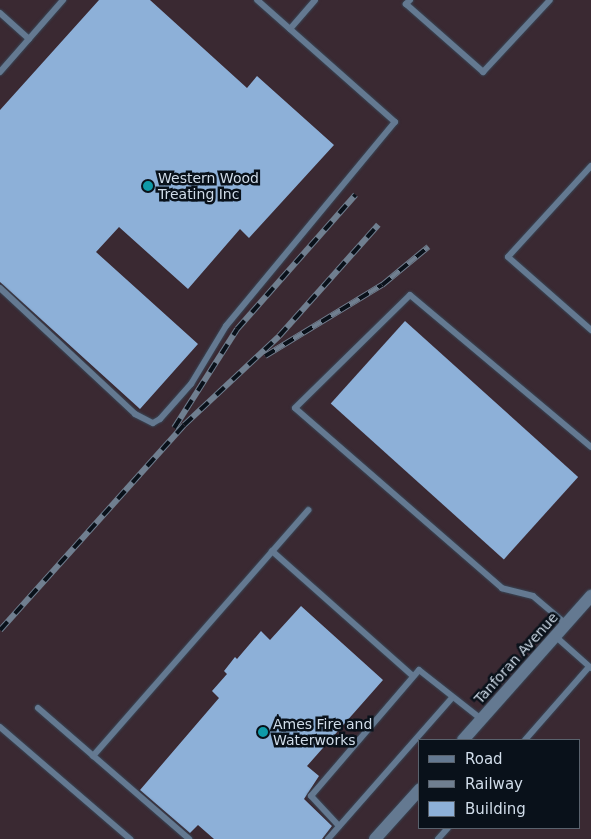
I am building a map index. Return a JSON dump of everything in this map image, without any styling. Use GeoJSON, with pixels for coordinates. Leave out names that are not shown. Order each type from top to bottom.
{"type":"FeatureCollection","features":[{"type":"Feature","properties":{"kind":"street","name":"Tanforan Avenue"},"geometry":{"type":"LineString","coordinates":[[464,739],[591,597]]}},
{"type":"Feature","properties":{"kind":"street"},"geometry":{"type":"LineString","coordinates":[[375,839],[418,791]]}},
{"type":"Feature","properties":{"kind":"lane"},"geometry":{"type":"LineString","coordinates":[[0,72],[63,0]]}},
{"type":"Feature","properties":{"kind":"lane"},"geometry":{"type":"LineString","coordinates":[[0,288],[136,414],[153,423],[160,419],[191,384],[226,326],[395,122],[257,0]]}},
{"type":"Feature","properties":{"kind":"lane"},"geometry":{"type":"LineString","coordinates":[[290,29],[315,0]]}},
{"type":"Feature","properties":{"kind":"lane"},"geometry":{"type":"LineString","coordinates":[[410,0],[406,4],[483,72],[550,0]]}},
{"type":"Feature","properties":{"kind":"lane"},"geometry":{"type":"LineString","coordinates":[[0,13],[29,39]]}},
{"type":"Feature","properties":{"kind":"lane"},"geometry":{"type":"LineString","coordinates":[[591,166],[508,257],[591,330]]}},
{"type":"Feature","properties":{"kind":"lane"},"geometry":{"type":"LineString","coordinates":[[566,624],[534,596],[502,588],[295,408],[410,295],[591,446]]}},
{"type":"Feature","properties":{"kind":"lane"},"geometry":{"type":"LineString","coordinates":[[93,756],[308,510]]}},
{"type":"Feature","properties":{"kind":"lane"},"geometry":{"type":"LineString","coordinates":[[272,551],[413,676]]}},
{"type":"Feature","properties":{"kind":"lane"},"geometry":{"type":"LineString","coordinates":[[526,739],[590,668],[555,636]]}},
{"type":"Feature","properties":{"kind":"lane"},"geometry":{"type":"LineString","coordinates":[[339,826],[311,796],[419,670],[452,698],[481,719]]}},
{"type":"Feature","properties":{"kind":"lane"},"geometry":{"type":"LineString","coordinates":[[328,839],[452,698]]}},
{"type":"Feature","properties":{"kind":"lane"},"geometry":{"type":"LineString","coordinates":[[38,708],[189,839]]}},
{"type":"Feature","properties":{"kind":"lane"},"geometry":{"type":"LineString","coordinates":[[0,727],[130,839]]}},
{"type":"Feature","properties":{"kind":"lane"},"geometry":{"type":"LineString","coordinates":[[438,839],[447,829]]}},
{"type":"Feature","properties":{"kind":"shaded area"},"geometry":{"type":"Polygon","coordinates":[[[0,0],[591,0],[591,839],[0,839],[0,0]]]}},
{"type":"Feature","properties":{"kind":"building","name":"Western Wood Treating Inc"},"geometry":{"type":"Polygon","coordinates":[[[99,0],[150,0],[247,88],[257,76],[334,145],[249,238],[240,229],[188,289],[119,227],[96,252],[198,344],[140,409],[0,282],[0,110],[99,0]]]}},
{"type":"Feature","properties":{"kind":"building"},"geometry":{"type":"Polygon","coordinates":[[[405,321],[578,477],[504,559],[331,403],[405,321]]]}},
{"type":"Feature","properties":{"kind":"building","name":"Ames Fire and Waterworks"},"geometry":{"type":"Polygon","coordinates":[[[301,606],[383,680],[307,766],[319,776],[304,799],[332,826],[322,839],[214,839],[198,825],[190,833],[140,790],[219,698],[212,691],[227,674],[224,671],[235,657],[237,659],[261,631],[270,640],[301,606]]]}},
{"type":"Feature","properties":{"kind":"railway"},"geometry":{"type":"LineString","coordinates":[[174,428],[237,329],[355,195]]}},
{"type":"Feature","properties":{"kind":"railway"},"geometry":{"type":"LineString","coordinates":[[0,630],[184,425],[279,336],[378,225]]}},
{"type":"Feature","properties":{"kind":"railway"},"geometry":{"type":"LineString","coordinates":[[265,356],[382,285],[428,247]]}},
{"type":"Feature","properties":{"kind":"place","name":"Western Wood Treating Inc"},"geometry":{"type":"Point","coordinates":[148,186]}},
{"type":"Feature","properties":{"kind":"place","name":"Ames Fire and Waterworks"},"geometry":{"type":"Point","coordinates":[263,732]}}]}
